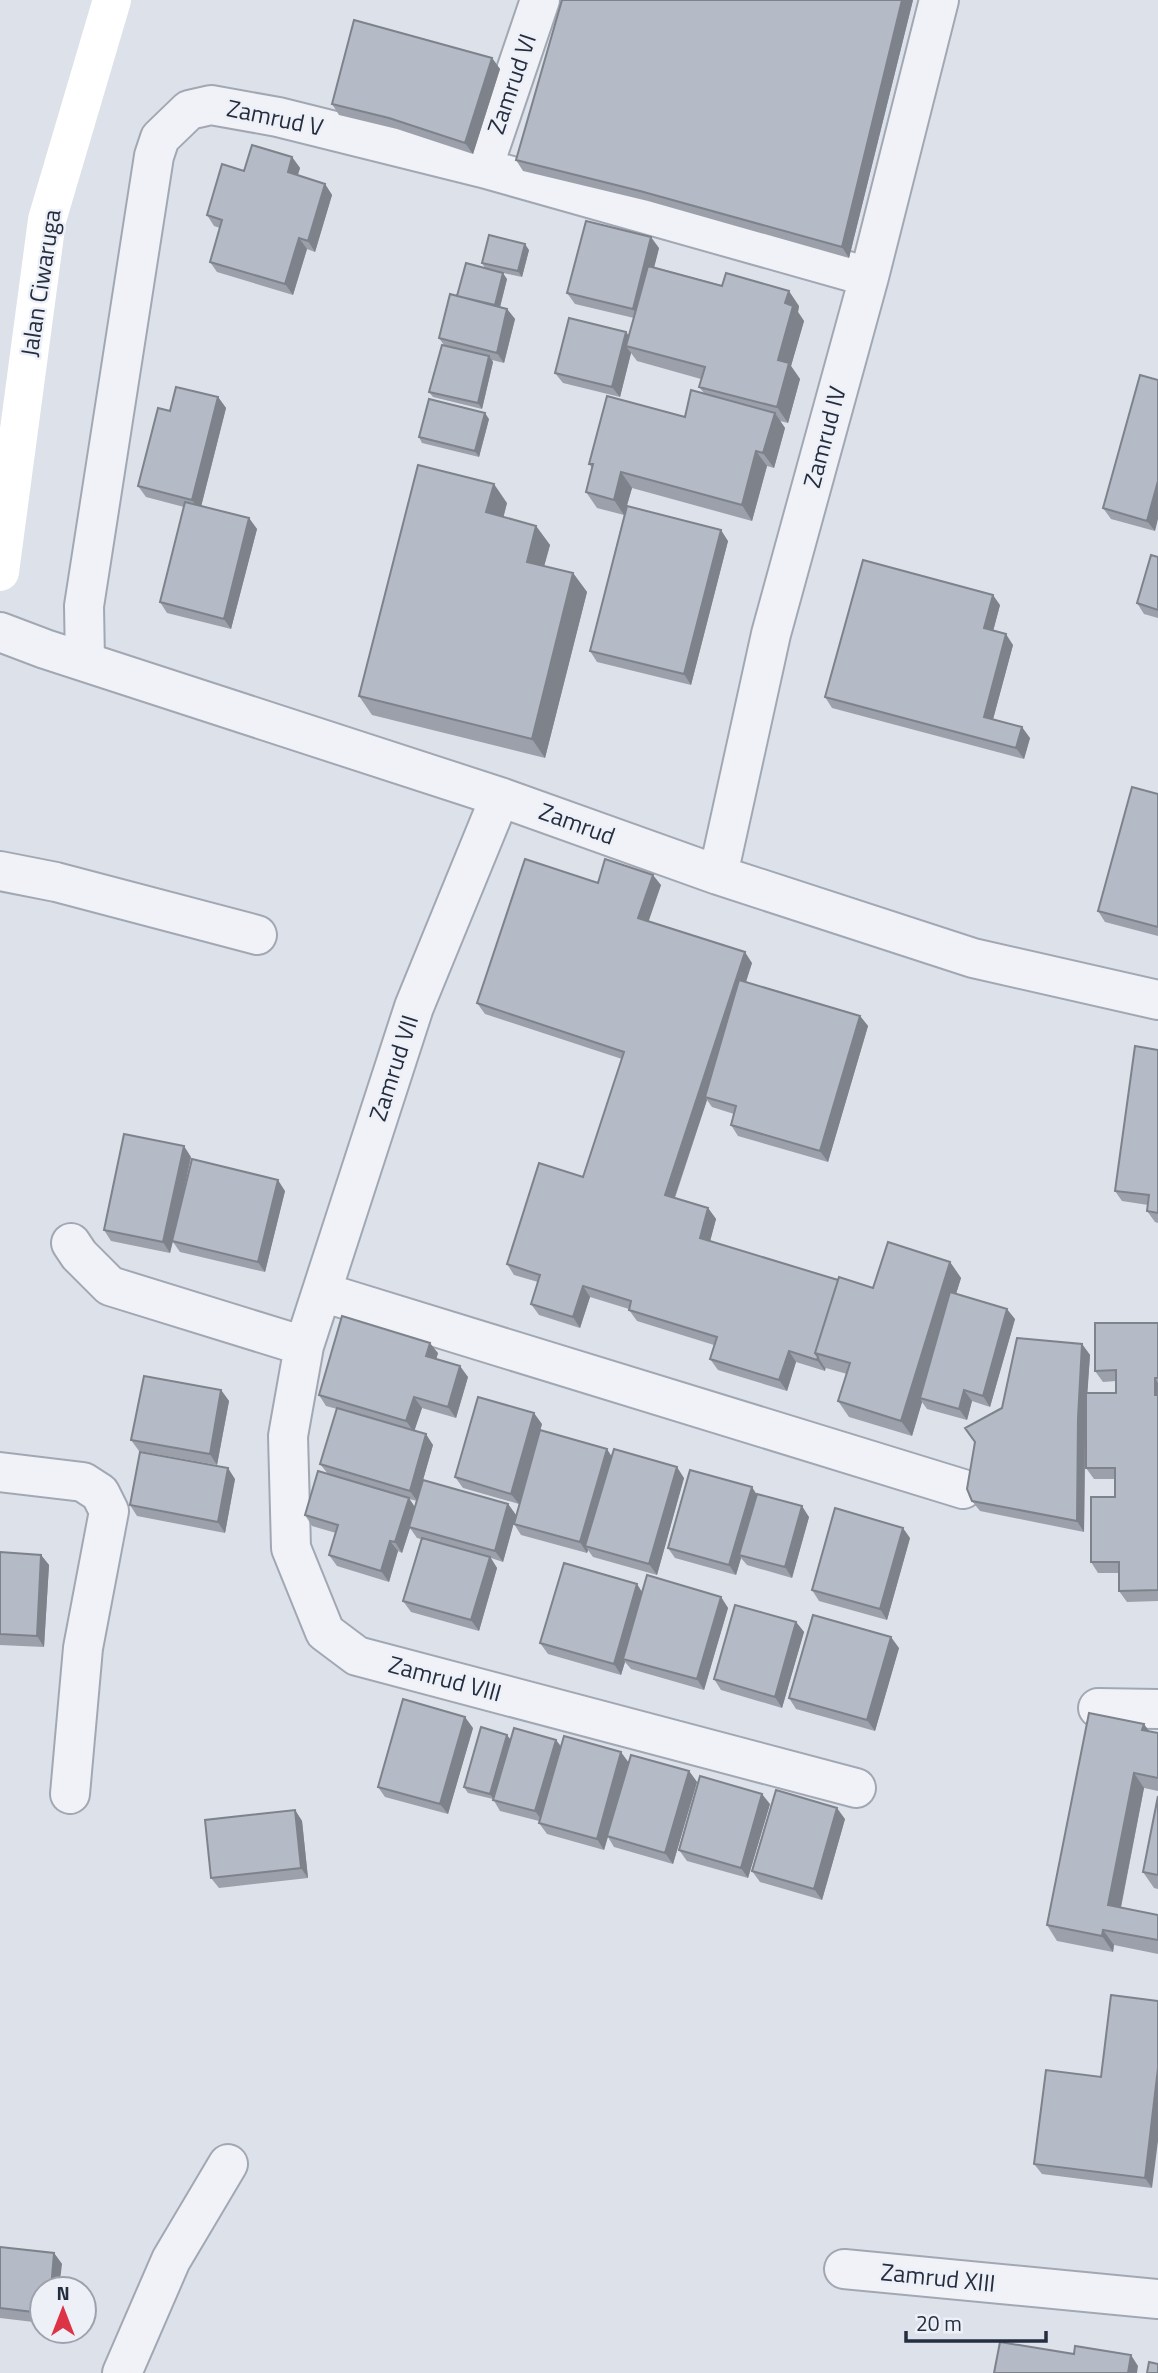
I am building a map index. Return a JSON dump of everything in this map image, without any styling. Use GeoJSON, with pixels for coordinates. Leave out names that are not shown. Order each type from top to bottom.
{"type":"FeatureCollection","features":[{"type":"Feature","properties":{"kind":"street","name":"Jalan Ciwaruga"},"geometry":{"type":"LineString","coordinates":[[0,572],[47,220],[111,0]]}},
{"type":"Feature","properties":{"kind":"street","name":"Zamrud VI"},"geometry":{"type":"LineString","coordinates":[[483,168],[540,0]]}},
{"type":"Feature","properties":{"kind":"street","name":"Zamrud IV"},"geometry":{"type":"LineString","coordinates":[[718,875],[771,634],[869,277],[939,0]]}},
{"type":"Feature","properties":{"kind":"street","name":"Zamrud V"},"geometry":{"type":"LineString","coordinates":[[85,661],[84,606],[153,156],[160,138],[189,110],[211,105],[278,117],[483,168],[869,277]]}},
{"type":"Feature","properties":{"kind":"street","name":"Zamrud"},"geometry":{"type":"LineString","coordinates":[[0,632],[499,797],[718,875],[973,958],[1158,1000]]}},
{"type":"Feature","properties":{"kind":"street","name":"Zamrud VII"},"geometry":{"type":"LineString","coordinates":[[304,1346],[414,1007],[499,797]]}},
{"type":"Feature","properties":{"kind":"street"},"geometry":{"type":"LineString","coordinates":[[0,871],[56,882],[257,935]]}},
{"type":"Feature","properties":{"kind":"street"},"geometry":{"type":"LineString","coordinates":[[71,1243],[79,1255],[110,1286],[304,1346]]}},
{"type":"Feature","properties":{"kind":"street"},"geometry":{"type":"LineString","coordinates":[[322,1292],[963,1489]]}},
{"type":"Feature","properties":{"kind":"street","name":"Zamrud VIII"},"geometry":{"type":"LineString","coordinates":[[304,1346],[288,1436],[291,1548],[325,1632],[357,1656],[856,1788]]}},
{"type":"Feature","properties":{"kind":"street"},"geometry":{"type":"LineString","coordinates":[[0,1472],[83,1482],[100,1493],[109,1511],[83,1648],[69,1794]]}},
{"type":"Feature","properties":{"kind":"street"},"geometry":{"type":"LineString","coordinates":[[1098,1708],[1158,1709]]}},
{"type":"Feature","properties":{"kind":"street"},"geometry":{"type":"LineString","coordinates":[[122,2373],[171,2260],[228,2164]]}},
{"type":"Feature","properties":{"kind":"street","name":"Zamrud XIII"},"geometry":{"type":"LineString","coordinates":[[844,2269],[1158,2299]]}},
{"type":"Feature","properties":{"kind":"building"},"geometry":{"type":"Polygon","coordinates":[[[562,0],[902,0],[842,247],[516,160],[562,0]]]}},
{"type":"Feature","properties":{"kind":"building"},"geometry":{"type":"Polygon","coordinates":[[[354,20],[492,58],[465,143],[389,118],[332,104],[354,20]]]}},
{"type":"Feature","properties":{"kind":"building"},"geometry":{"type":"Polygon","coordinates":[[[252,145],[292,157],[288,172],[325,184],[308,241],[299,238],[285,284],[210,262],[222,220],[207,215],[222,164],[244,171],[252,145]]]}},
{"type":"Feature","properties":{"kind":"building"},"geometry":{"type":"Polygon","coordinates":[[[586,221],[651,237],[633,309],[567,293],[586,221]]]}},
{"type":"Feature","properties":{"kind":"building"},"geometry":{"type":"Polygon","coordinates":[[[489,235],[525,244],[518,271],[482,263],[489,235]]]}},
{"type":"Feature","properties":{"kind":"building"},"geometry":{"type":"Polygon","coordinates":[[[466,263],[503,273],[495,305],[457,296],[466,263]]]}},
{"type":"Feature","properties":{"kind":"building"},"geometry":{"type":"Polygon","coordinates":[[[648,266],[722,286],[726,273],[789,291],[785,303],[793,306],[778,360],[789,363],[777,407],[699,387],[705,367],[626,346],[648,266]]]}},
{"type":"Feature","properties":{"kind":"building"},"geometry":{"type":"Polygon","coordinates":[[[450,294],[507,309],[497,353],[439,338],[450,294]]]}},
{"type":"Feature","properties":{"kind":"building"},"geometry":{"type":"Polygon","coordinates":[[[569,318],[626,332],[612,387],[555,373],[569,318]]]}},
{"type":"Feature","properties":{"kind":"building"},"geometry":{"type":"Polygon","coordinates":[[[442,345],[489,356],[478,403],[429,392],[442,345]]]}},
{"type":"Feature","properties":{"kind":"building"},"geometry":{"type":"Polygon","coordinates":[[[1140,375],[1158,380],[1158,481],[1147,521],[1103,508],[1140,375]]]}},
{"type":"Feature","properties":{"kind":"building"},"geometry":{"type":"Polygon","coordinates":[[[176,387],[218,397],[192,500],[138,486],[158,408],[170,411],[176,387]]]}},
{"type":"Feature","properties":{"kind":"building"},"geometry":{"type":"Polygon","coordinates":[[[691,390],[775,413],[763,453],[756,451],[742,505],[621,472],[614,500],[586,492],[593,464],[589,464],[607,396],[685,417],[691,390]]]}},
{"type":"Feature","properties":{"kind":"building"},"geometry":{"type":"Polygon","coordinates":[[[429,399],[485,413],[475,451],[419,437],[429,399]]]}},
{"type":"Feature","properties":{"kind":"building"},"geometry":{"type":"Polygon","coordinates":[[[418,465],[494,484],[486,512],[536,526],[527,562],[573,573],[532,739],[359,696],[418,465]]]}},
{"type":"Feature","properties":{"kind":"building"},"geometry":{"type":"Polygon","coordinates":[[[185,502],[249,518],[224,619],[160,602],[185,502]]]}},
{"type":"Feature","properties":{"kind":"building"},"geometry":{"type":"Polygon","coordinates":[[[627,506],[721,530],[684,674],[590,651],[627,506]]]}},
{"type":"Feature","properties":{"kind":"building"},"geometry":{"type":"Polygon","coordinates":[[[1151,555],[1158,557],[1158,610],[1137,603],[1151,555]]]}},
{"type":"Feature","properties":{"kind":"building"},"geometry":{"type":"Polygon","coordinates":[[[863,560],[993,595],[984,628],[1006,634],[984,717],[1022,727],[1016,748],[825,697],[863,560]]]}},
{"type":"Feature","properties":{"kind":"building"},"geometry":{"type":"Polygon","coordinates":[[[1132,787],[1158,794],[1158,927],[1098,911],[1132,787]]]}},
{"type":"Feature","properties":{"kind":"building"},"geometry":{"type":"Polygon","coordinates":[[[525,859],[598,883],[605,859],[653,875],[638,918],[745,952],[665,1195],[708,1208],[700,1238],[838,1280],[815,1353],[817,1360],[789,1351],[779,1380],[710,1359],[717,1337],[629,1310],[631,1301],[583,1286],[573,1317],[531,1304],[540,1275],[507,1264],[539,1163],[583,1177],[624,1052],[477,1003],[525,859]]]}},
{"type":"Feature","properties":{"kind":"building"},"geometry":{"type":"Polygon","coordinates":[[[739,980],[860,1016],[820,1151],[731,1125],[736,1106],[705,1097],[739,980]]]}},
{"type":"Feature","properties":{"kind":"building"},"geometry":{"type":"Polygon","coordinates":[[[1135,1046],[1158,1050],[1158,1213],[1147,1211],[1149,1195],[1115,1191],[1135,1046]]]}},
{"type":"Feature","properties":{"kind":"building"},"geometry":{"type":"Polygon","coordinates":[[[124,1134],[184,1146],[163,1242],[104,1230],[124,1134]]]}},
{"type":"Feature","properties":{"kind":"building"},"geometry":{"type":"Polygon","coordinates":[[[192,1159],[278,1180],[258,1262],[172,1241],[192,1159]]]}},
{"type":"Feature","properties":{"kind":"building"},"geometry":{"type":"Polygon","coordinates":[[[888,1242],[950,1262],[901,1421],[838,1401],[850,1363],[815,1353],[839,1277],[873,1288],[888,1242]]]}},
{"type":"Feature","properties":{"kind":"building"},"geometry":{"type":"Polygon","coordinates":[[[950,1292],[1007,1309],[983,1396],[964,1390],[959,1409],[920,1398],[950,1292]]]}},
{"type":"Feature","properties":{"kind":"building"},"geometry":{"type":"Polygon","coordinates":[[[342,1316],[430,1343],[426,1356],[460,1366],[448,1407],[414,1397],[406,1421],[319,1395],[342,1316]]]}},
{"type":"Feature","properties":{"kind":"building"},"geometry":{"type":"Polygon","coordinates":[[[1095,1323],[1158,1323],[1158,1378],[1155,1378],[1155,1395],[1158,1395],[1158,1590],[1119,1591],[1119,1562],[1091,1562],[1091,1497],[1115,1497],[1115,1468],[1086,1468],[1086,1393],[1116,1393],[1116,1370],[1095,1371],[1095,1323]]]}},
{"type":"Feature","properties":{"kind":"building"},"geometry":{"type":"Polygon","coordinates":[[[1017,1338],[1082,1344],[1077,1521],[972,1501],[967,1489],[975,1442],[965,1428],[1002,1408],[1017,1338]]]}},
{"type":"Feature","properties":{"kind":"building"},"geometry":{"type":"Polygon","coordinates":[[[144,1376],[221,1390],[210,1454],[131,1440],[144,1376]]]}},
{"type":"Feature","properties":{"kind":"building"},"geometry":{"type":"Polygon","coordinates":[[[478,1397],[534,1413],[511,1494],[455,1477],[478,1397]]]}},
{"type":"Feature","properties":{"kind":"building"},"geometry":{"type":"Polygon","coordinates":[[[337,1408],[426,1434],[410,1491],[320,1464],[337,1408]]]}},
{"type":"Feature","properties":{"kind":"building"},"geometry":{"type":"Polygon","coordinates":[[[540,1430],[607,1449],[580,1542],[514,1524],[540,1430]]]}},
{"type":"Feature","properties":{"kind":"building"},"geometry":{"type":"Polygon","coordinates":[[[614,1449],[677,1467],[649,1564],[585,1546],[614,1449]]]}},
{"type":"Feature","properties":{"kind":"building"},"geometry":{"type":"Polygon","coordinates":[[[140,1452],[228,1468],[218,1522],[130,1505],[140,1452]]]}},
{"type":"Feature","properties":{"kind":"building"},"geometry":{"type":"Polygon","coordinates":[[[690,1470],[752,1487],[729,1565],[668,1548],[690,1470]]]}},
{"type":"Feature","properties":{"kind":"building"},"geometry":{"type":"Polygon","coordinates":[[[318,1471],[409,1498],[395,1542],[390,1541],[381,1571],[329,1555],[338,1525],[305,1515],[318,1471]]]}},
{"type":"Feature","properties":{"kind":"building"},"geometry":{"type":"Polygon","coordinates":[[[423,1480],[508,1504],[495,1551],[409,1527],[423,1480]]]}},
{"type":"Feature","properties":{"kind":"building"},"geometry":{"type":"Polygon","coordinates":[[[757,1494],[802,1506],[785,1567],[739,1555],[757,1494]]]}},
{"type":"Feature","properties":{"kind":"building"},"geometry":{"type":"Polygon","coordinates":[[[835,1508],[903,1528],[880,1609],[812,1590],[835,1508]]]}},
{"type":"Feature","properties":{"kind":"building"},"geometry":{"type":"Polygon","coordinates":[[[422,1538],[490,1557],[471,1620],[403,1601],[422,1538]]]}},
{"type":"Feature","properties":{"kind":"building"},"geometry":{"type":"Polygon","coordinates":[[[0,1552],[41,1555],[37,1636],[0,1634],[0,1552]]]}},
{"type":"Feature","properties":{"kind":"building"},"geometry":{"type":"Polygon","coordinates":[[[564,1563],[637,1584],[614,1664],[540,1643],[564,1563]]]}},
{"type":"Feature","properties":{"kind":"building"},"geometry":{"type":"Polygon","coordinates":[[[647,1575],[721,1597],[697,1679],[623,1659],[647,1575]]]}},
{"type":"Feature","properties":{"kind":"building"},"geometry":{"type":"Polygon","coordinates":[[[735,1605],[796,1622],[775,1697],[714,1679],[735,1605]]]}},
{"type":"Feature","properties":{"kind":"building"},"geometry":{"type":"Polygon","coordinates":[[[813,1615],[891,1637],[867,1720],[789,1698],[813,1615]]]}},
{"type":"Feature","properties":{"kind":"building"},"geometry":{"type":"Polygon","coordinates":[[[403,1699],[465,1717],[440,1804],[378,1787],[403,1699]]]}},
{"type":"Feature","properties":{"kind":"building"},"geometry":{"type":"Polygon","coordinates":[[[1089,1713],[1144,1724],[1142,1730],[1158,1733],[1158,1778],[1134,1773],[1108,1905],[1158,1915],[1158,1940],[1103,1930],[1102,1936],[1047,1925],[1089,1713]]]}},
{"type":"Feature","properties":{"kind":"building"},"geometry":{"type":"Polygon","coordinates":[[[481,1727],[507,1735],[490,1794],[464,1787],[481,1727]]]}},
{"type":"Feature","properties":{"kind":"building"},"geometry":{"type":"Polygon","coordinates":[[[514,1728],[556,1740],[535,1811],[493,1800],[514,1728]]]}},
{"type":"Feature","properties":{"kind":"building"},"geometry":{"type":"Polygon","coordinates":[[[564,1736],[621,1752],[597,1839],[539,1823],[564,1736]]]}},
{"type":"Feature","properties":{"kind":"building"},"geometry":{"type":"Polygon","coordinates":[[[631,1755],[689,1771],[665,1853],[607,1836],[631,1755]]]}},
{"type":"Feature","properties":{"kind":"building"},"geometry":{"type":"Polygon","coordinates":[[[700,1776],[762,1794],[741,1868],[679,1850],[700,1776]]]}},
{"type":"Feature","properties":{"kind":"building"},"geometry":{"type":"Polygon","coordinates":[[[776,1790],[837,1808],[814,1889],[752,1871],[776,1790]]]}},
{"type":"Feature","properties":{"kind":"building"},"geometry":{"type":"Polygon","coordinates":[[[1158,1796],[1158,1875],[1143,1872],[1158,1796]]]}},
{"type":"Feature","properties":{"kind":"building"},"geometry":{"type":"Polygon","coordinates":[[[295,1810],[301,1868],[211,1878],[205,1820],[295,1810]]]}},
{"type":"Feature","properties":{"kind":"building"},"geometry":{"type":"Polygon","coordinates":[[[1111,1995],[1158,2001],[1158,2068],[1145,2178],[1034,2164],[1046,2070],[1101,2077],[1111,1995]]]}},
{"type":"Feature","properties":{"kind":"building"},"geometry":{"type":"Polygon","coordinates":[[[0,2247],[54,2253],[52,2275],[28,2275],[28,2311],[0,2308],[0,2247]]]}},
{"type":"Feature","properties":{"kind":"building"},"geometry":{"type":"Polygon","coordinates":[[[1000,2342],[1074,2354],[1075,2346],[1131,2355],[1128,2373],[994,2373],[1000,2342]]]}},
{"type":"Feature","properties":{"kind":"building"},"geometry":{"type":"Polygon","coordinates":[[[1149,2362],[1158,2364],[1158,2373],[1147,2373],[1149,2362]]]}}]}
